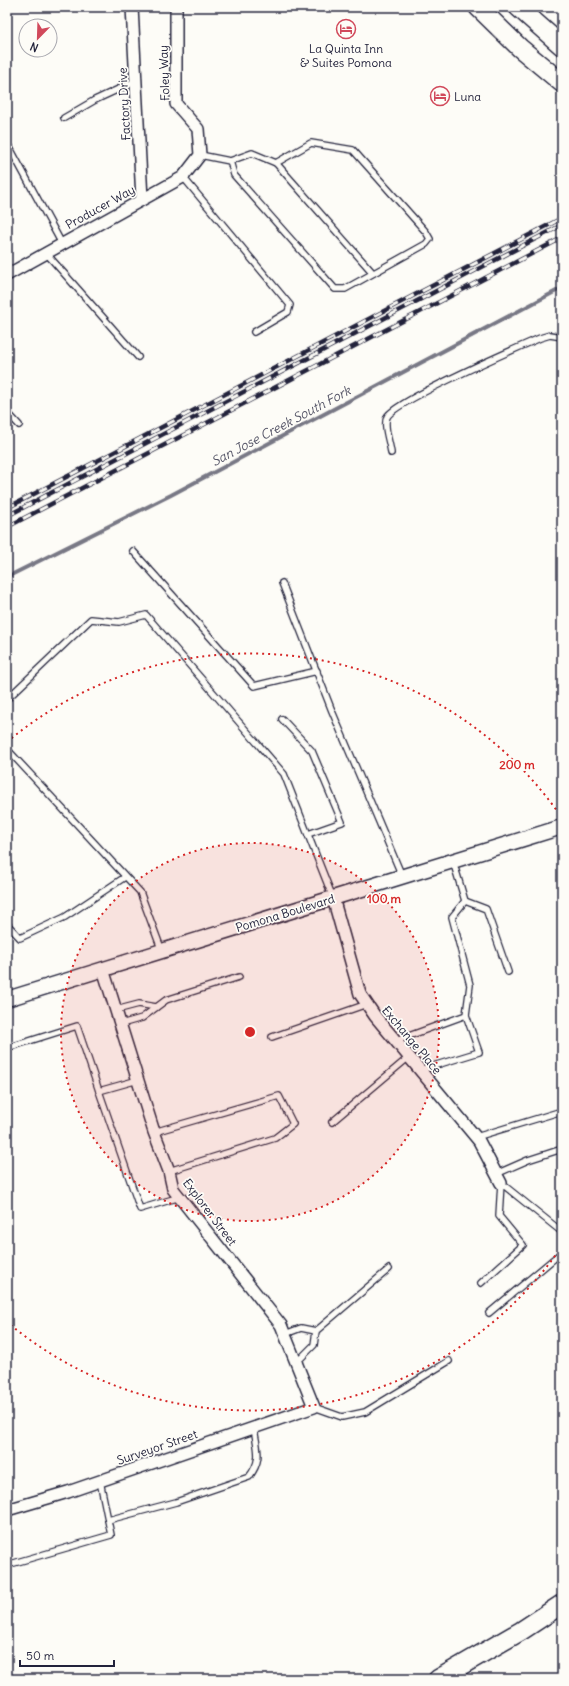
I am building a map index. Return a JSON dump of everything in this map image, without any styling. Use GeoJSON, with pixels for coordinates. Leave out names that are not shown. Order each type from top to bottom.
{"type":"FeatureCollection","features":[{"type":"Feature","properties":{"kind":"main road"},"geometry":{"type":"LineString","coordinates":[[478,7],[520,48],[562,83]]}},
{"type":"Feature","properties":{"kind":"main road"},"geometry":{"type":"LineString","coordinates":[[518,7],[562,46]]}},
{"type":"Feature","properties":{"kind":"main road"},"geometry":{"type":"LineString","coordinates":[[438,1679],[521,1631],[562,1604]]}},
{"type":"Feature","properties":{"kind":"street","name":"Factory Drive"},"geometry":{"type":"LineString","coordinates":[[132,7],[142,199]]}},
{"type":"Feature","properties":{"kind":"street","name":"Foley Way"},"geometry":{"type":"LineString","coordinates":[[176,7],[176,104],[198,129],[200,155]]}},
{"type":"Feature","properties":{"kind":"street","name":"Producer Way"},"geometry":{"type":"LineString","coordinates":[[7,275],[183,177],[200,155]]}},
{"type":"Feature","properties":{"kind":"street","name":"Pomona Boulevard"},"geometry":{"type":"LineString","coordinates":[[7,998],[562,827]]}},
{"type":"Feature","properties":{"kind":"street","name":"Exchange Place"},"geometry":{"type":"LineString","coordinates":[[333,898],[360,994],[396,1041],[476,1138],[498,1178]]}},
{"type":"Feature","properties":{"kind":"street","name":"Explorer Street"},"geometry":{"type":"LineString","coordinates":[[103,969],[154,1132],[169,1171],[173,1188],[281,1325],[314,1407]]}},
{"type":"Feature","properties":{"kind":"street","name":"Surveyor Street"},"geometry":{"type":"LineString","coordinates":[[7,1510],[100,1481],[314,1407]]}},
{"type":"Feature","properties":{"kind":"lane"},"geometry":{"type":"LineString","coordinates":[[64,118],[95,100],[136,81]]}},
{"type":"Feature","properties":{"kind":"lane"},"geometry":{"type":"LineString","coordinates":[[230,161],[234,175],[335,289],[345,288],[426,244],[430,239],[426,232],[353,150],[312,143],[276,163]]}},
{"type":"Feature","properties":{"kind":"lane"},"geometry":{"type":"LineString","coordinates":[[10,148],[62,244]]}},
{"type":"Feature","properties":{"kind":"lane"},"geometry":{"type":"LineString","coordinates":[[200,155],[230,161],[252,154],[276,163],[373,273]]}},
{"type":"Feature","properties":{"kind":"lane"},"geometry":{"type":"LineString","coordinates":[[183,177],[290,304],[288,312],[254,332]]}},
{"type":"Feature","properties":{"kind":"lane"},"geometry":{"type":"LineString","coordinates":[[46,253],[138,357]]}},
{"type":"Feature","properties":{"kind":"lane"},"geometry":{"type":"LineString","coordinates":[[391,453],[386,422],[391,412],[399,406],[430,389],[540,338],[550,335],[562,337]]}},
{"type":"Feature","properties":{"kind":"lane"},"geometry":{"type":"LineString","coordinates":[[7,412],[19,425]]}},
{"type":"Feature","properties":{"kind":"lane"},"geometry":{"type":"LineString","coordinates":[[133,551],[254,686],[316,671]]}},
{"type":"Feature","properties":{"kind":"lane"},"geometry":{"type":"LineString","coordinates":[[282,583],[332,711],[402,877]]}},
{"type":"Feature","properties":{"kind":"lane"},"geometry":{"type":"LineString","coordinates":[[7,699],[91,619],[119,622],[146,615],[284,774],[333,898]]}},
{"type":"Feature","properties":{"kind":"lane"},"geometry":{"type":"LineString","coordinates":[[282,718],[312,751],[342,822],[308,834]]}},
{"type":"Feature","properties":{"kind":"lane"},"geometry":{"type":"LineString","coordinates":[[7,749],[140,892],[162,951]]}},
{"type":"Feature","properties":{"kind":"lane"},"geometry":{"type":"LineString","coordinates":[[452,861],[465,901]]}},
{"type":"Feature","properties":{"kind":"lane"},"geometry":{"type":"LineString","coordinates":[[7,924],[20,938],[65,917],[125,876]]}},
{"type":"Feature","properties":{"kind":"lane"},"geometry":{"type":"LineString","coordinates":[[465,901],[486,909],[508,972]]}},
{"type":"Feature","properties":{"kind":"lane"},"geometry":{"type":"LineString","coordinates":[[420,1070],[479,1052],[466,1015],[470,985],[452,917],[465,901]]}},
{"type":"Feature","properties":{"kind":"lane"},"geometry":{"type":"LineString","coordinates":[[121,1024],[142,1018],[166,1000],[239,977]]}},
{"type":"Feature","properties":{"kind":"lane"},"geometry":{"type":"LineString","coordinates":[[116,1010],[139,1004],[156,1007]]}},
{"type":"Feature","properties":{"kind":"lane"},"geometry":{"type":"LineString","coordinates":[[272,1037],[367,1004]]}},
{"type":"Feature","properties":{"kind":"lane"},"geometry":{"type":"LineString","coordinates":[[396,1041],[466,1015]]}},
{"type":"Feature","properties":{"kind":"lane"},"geometry":{"type":"LineString","coordinates":[[7,1048],[77,1026],[140,1209],[180,1197]]}},
{"type":"Feature","properties":{"kind":"lane"},"geometry":{"type":"LineString","coordinates":[[332,1122],[409,1057]]}},
{"type":"Feature","properties":{"kind":"lane"},"geometry":{"type":"LineString","coordinates":[[99,1091],[138,1080]]}},
{"type":"Feature","properties":{"kind":"lane"},"geometry":{"type":"LineString","coordinates":[[154,1132],[279,1096],[293,1124],[275,1138],[169,1171]]}},
{"type":"Feature","properties":{"kind":"lane"},"geometry":{"type":"LineString","coordinates":[[476,1138],[562,1111]]}},
{"type":"Feature","properties":{"kind":"lane"},"geometry":{"type":"LineString","coordinates":[[498,1178],[528,1160],[562,1149]]}},
{"type":"Feature","properties":{"kind":"lane"},"geometry":{"type":"LineString","coordinates":[[498,1178],[562,1232]]}},
{"type":"Feature","properties":{"kind":"lane"},"geometry":{"type":"LineString","coordinates":[[482,1283],[523,1245],[499,1216],[498,1178]]}},
{"type":"Feature","properties":{"kind":"lane"},"geometry":{"type":"LineString","coordinates":[[489,1313],[562,1252]]}},
{"type":"Feature","properties":{"kind":"lane"},"geometry":{"type":"LineString","coordinates":[[296,1363],[314,1345],[316,1331],[389,1269]]}},
{"type":"Feature","properties":{"kind":"lane"},"geometry":{"type":"LineString","coordinates":[[285,1334],[301,1328],[316,1331]]}},
{"type":"Feature","properties":{"kind":"lane"},"geometry":{"type":"LineString","coordinates":[[314,1407],[342,1417],[365,1412],[449,1361]]}},
{"type":"Feature","properties":{"kind":"lane"},"geometry":{"type":"LineString","coordinates":[[108,1520],[176,1502],[249,1477],[255,1469],[258,1460],[254,1428]]}},
{"type":"Feature","properties":{"kind":"lane"},"geometry":{"type":"LineString","coordinates":[[7,1565],[111,1535],[100,1481]]}},
{"type":"Feature","properties":{"kind":"waterway","name":"San Jose Creek South Fork"},"geometry":{"type":"LineString","coordinates":[[7,577],[171,495],[562,288]]}},
{"type":"Feature","properties":{"kind":"railway"},"geometry":{"type":"LineString","coordinates":[[7,508],[562,218]]}},
{"type":"Feature","properties":{"kind":"railway"},"geometry":{"type":"LineString","coordinates":[[7,516],[562,225]]}},
{"type":"Feature","properties":{"kind":"railway"},"geometry":{"type":"LineString","coordinates":[[7,527],[562,238]]}},
{"type":"Feature","properties":{"kind":"place","name":"La Quinta Inn & Suites Pomona"},"geometry":{"type":"Point","coordinates":[346,29]}},
{"type":"Feature","properties":{"kind":"place","name":"Luna"},"geometry":{"type":"Point","coordinates":[440,96]}}]}
